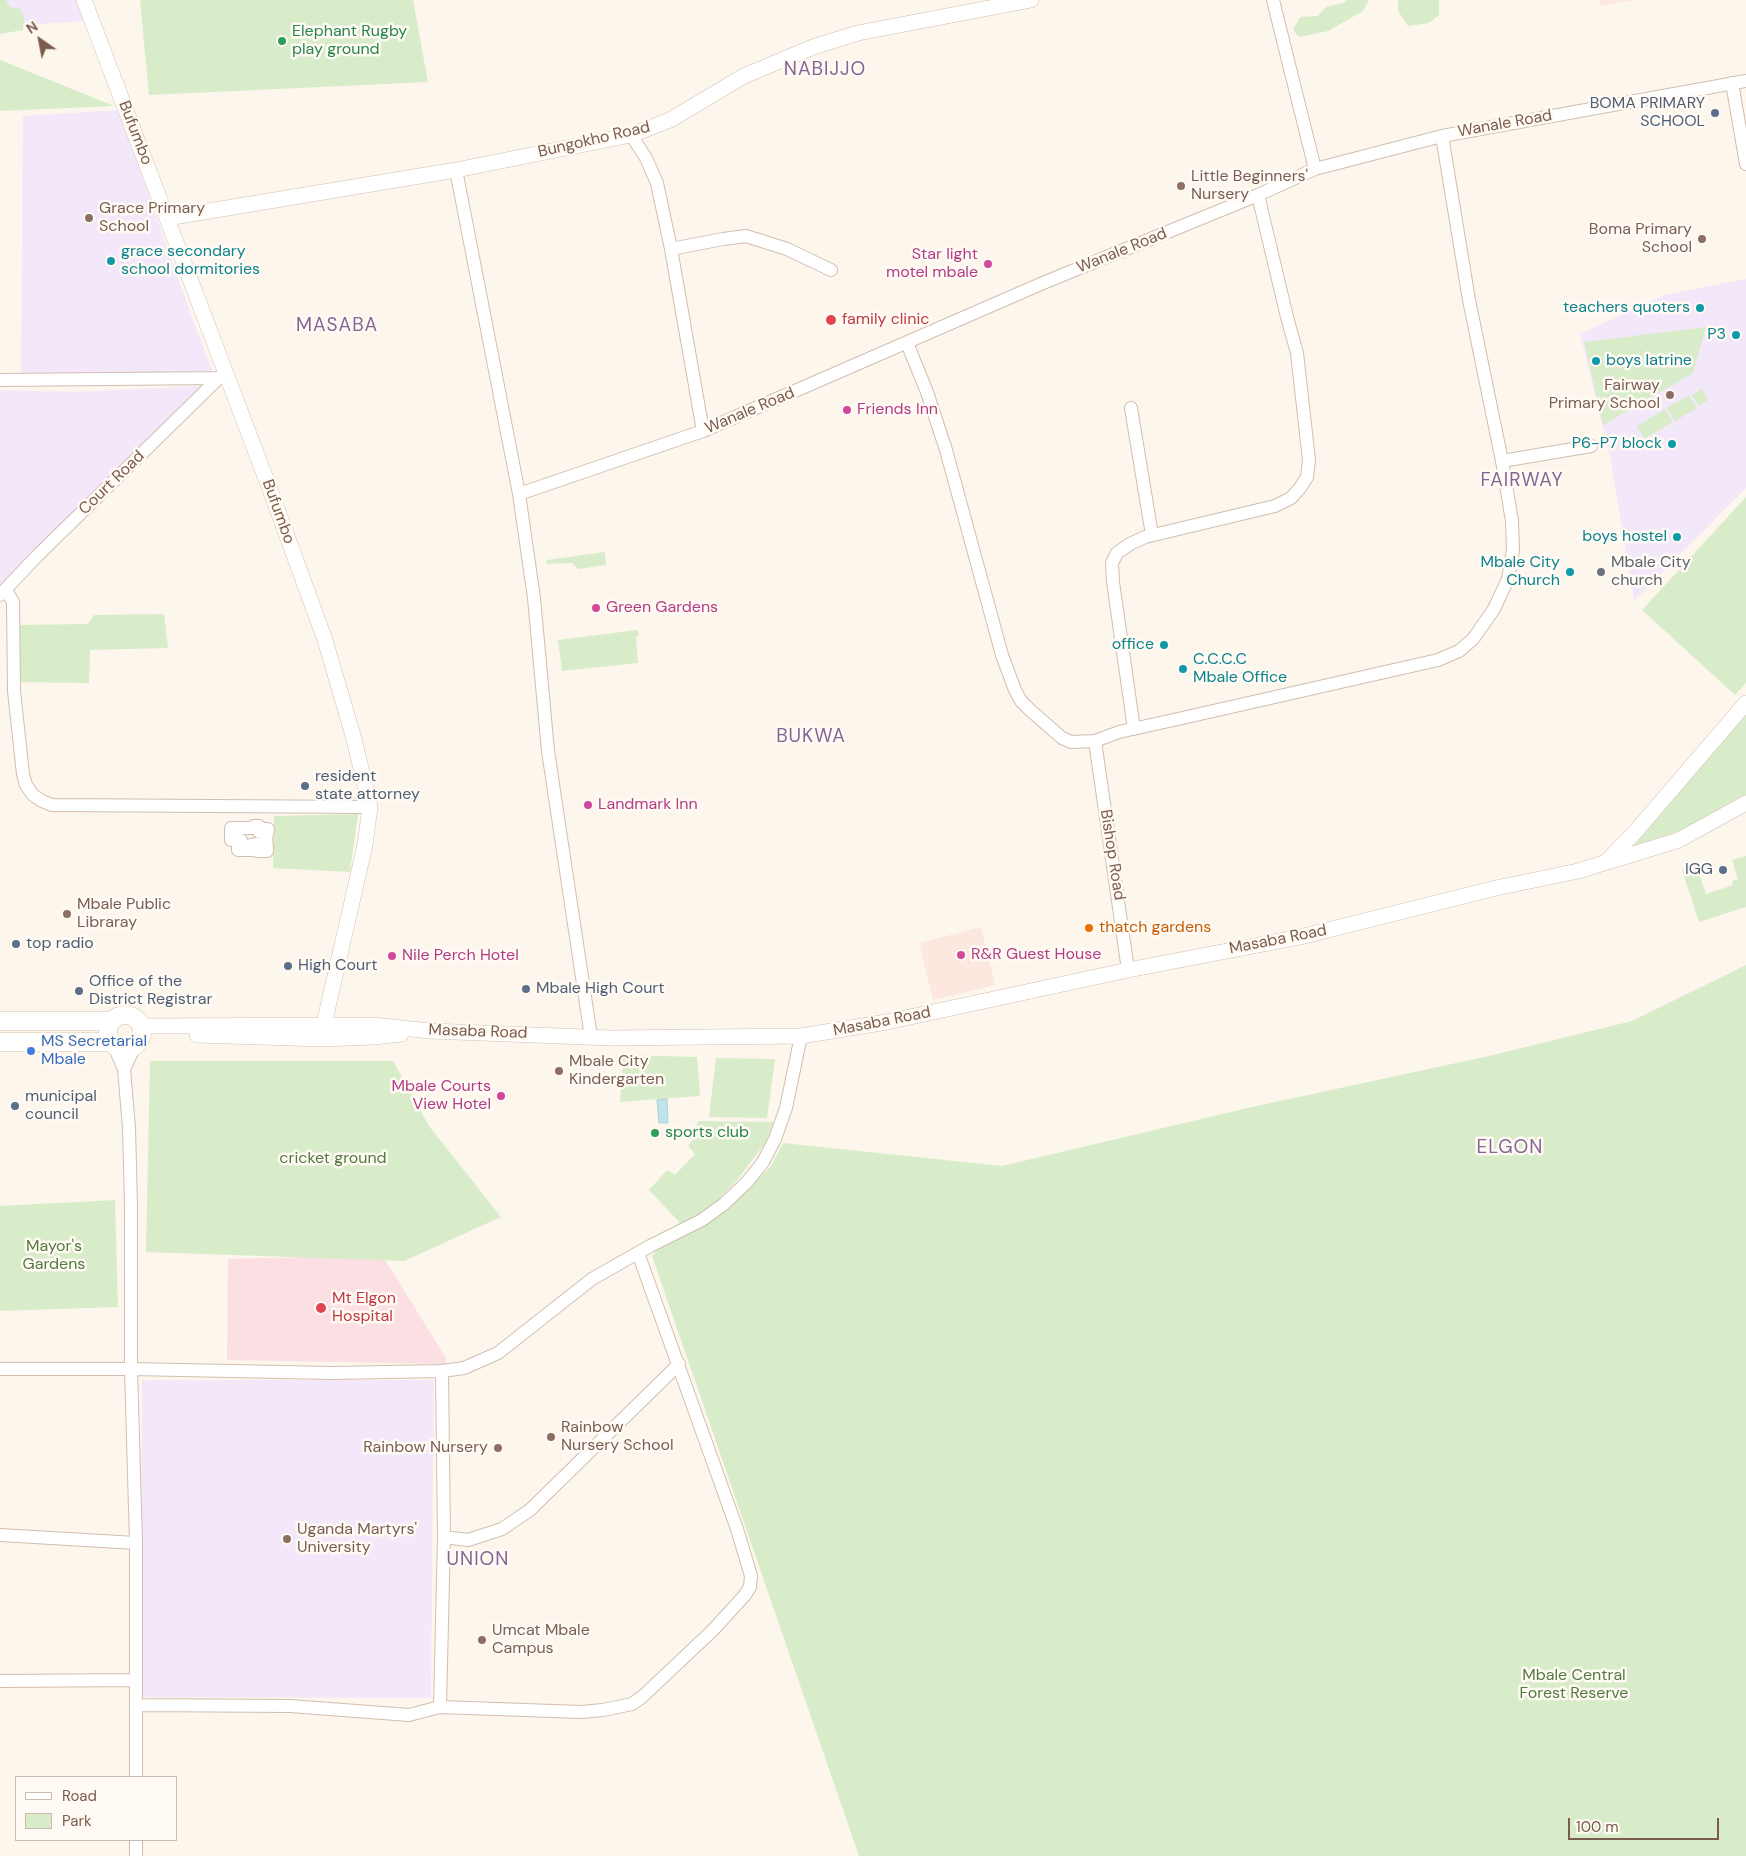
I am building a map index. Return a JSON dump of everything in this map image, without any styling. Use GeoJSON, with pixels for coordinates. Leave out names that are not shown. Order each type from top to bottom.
{"type":"FeatureCollection","features":[{"type":"Feature","properties":{"kind":"main road"},"geometry":{"type":"LineString","coordinates":[[0,1021],[111,1021],[119,1016],[128,1015],[136,1019],[139,1037],[128,1049],[120,1049],[112,1044],[107,1035],[111,1021]]}},
{"type":"Feature","properties":{"kind":"main road"},"geometry":{"type":"LineString","coordinates":[[0,1042],[112,1044]]}},
{"type":"Feature","properties":{"kind":"street","name":"Bufumbo"},"geometry":{"type":"LineString","coordinates":[[84,0],[167,218],[222,375],[325,640],[354,739],[370,807],[366,845],[324,1032]]}},
{"type":"Feature","properties":{"kind":"street","name":"Bungokho Road"},"geometry":{"type":"LineString","coordinates":[[167,218],[456,170],[631,134],[670,120],[744,76],[813,47],[858,33],[1031,0]]}},
{"type":"Feature","properties":{"kind":"street"},"geometry":{"type":"LineString","coordinates":[[1273,0],[1315,169]]}},
{"type":"Feature","properties":{"kind":"street","name":"Wanale Road"},"geometry":{"type":"LineString","coordinates":[[519,494],[703,431],[1052,279],[1258,196],[1315,169],[1442,136],[1746,81]]}},
{"type":"Feature","properties":{"kind":"street"},"geometry":{"type":"LineString","coordinates":[[1732,83],[1746,164]]}},
{"type":"Feature","properties":{"kind":"street"},"geometry":{"type":"LineString","coordinates":[[631,134],[646,158],[654,177],[671,249],[703,431]]}},
{"type":"Feature","properties":{"kind":"street"},"geometry":{"type":"LineString","coordinates":[[907,343],[927,392],[946,450],[1002,655],[1015,690],[1021,701],[1062,738],[1071,742],[1095,741],[1134,729],[1438,660],[1459,651],[1472,638],[1494,609],[1508,579],[1514,550],[1512,521],[1502,461],[1469,300],[1442,136]]}},
{"type":"Feature","properties":{"kind":"street"},"geometry":{"type":"LineString","coordinates":[[456,170],[519,494],[534,598],[548,751],[591,1037]]}},
{"type":"Feature","properties":{"kind":"street"},"geometry":{"type":"LineString","coordinates":[[1134,729],[1117,616],[1112,563],[1117,553],[1130,544],[1152,535],[1275,506],[1291,498],[1307,477],[1309,460],[1297,353],[1286,317],[1258,196]]}},
{"type":"Feature","properties":{"kind":"street"},"geometry":{"type":"LineString","coordinates":[[671,249],[746,236],[787,249],[831,270]]}},
{"type":"Feature","properties":{"kind":"street"},"geometry":{"type":"LineString","coordinates":[[0,380],[222,375]]}},
{"type":"Feature","properties":{"kind":"street","name":"Court Road"},"geometry":{"type":"LineString","coordinates":[[3,592],[37,556],[222,375]]}},
{"type":"Feature","properties":{"kind":"street"},"geometry":{"type":"LineString","coordinates":[[1131,408],[1152,535]]}},
{"type":"Feature","properties":{"kind":"street"},"geometry":{"type":"LineString","coordinates":[[1502,461],[1591,446]]}},
{"type":"Feature","properties":{"kind":"street"},"geometry":{"type":"LineString","coordinates":[[3,592],[12,602],[14,691],[23,774],[26,785],[33,795],[42,801],[52,805],[370,807]]}},
{"type":"Feature","properties":{"kind":"street"},"geometry":{"type":"LineString","coordinates":[[1606,862],[1636,831],[1746,703]]}},
{"type":"Feature","properties":{"kind":"street","name":"Bishop Road"},"geometry":{"type":"LineString","coordinates":[[1095,741],[1128,970]]}},
{"type":"Feature","properties":{"kind":"street","name":"Masaba Road"},"geometry":{"type":"LineString","coordinates":[[324,1032],[374,1037],[430,1031],[591,1037],[801,1036],[932,1013],[1128,970],[1300,937],[1496,888],[1578,871],[1679,840],[1746,803]]}},
{"type":"Feature","properties":{"kind":"street"},"geometry":{"type":"LineString","coordinates":[[124,1069],[139,1037],[324,1032]]}},
{"type":"Feature","properties":{"kind":"street"},"geometry":{"type":"LineString","coordinates":[[0,1369],[131,1369],[330,1373],[442,1371],[464,1368],[498,1353],[592,1278],[638,1252],[682,1232],[724,1204],[747,1182],[763,1162],[775,1139],[786,1108],[801,1036]]}},
{"type":"Feature","properties":{"kind":"street"},"geometry":{"type":"LineString","coordinates":[[112,1044],[124,1069],[129,1128],[131,1369],[136,1543],[136,1776]]}},
{"type":"Feature","properties":{"kind":"street"},"geometry":{"type":"LineString","coordinates":[[136,1706],[290,1706],[409,1715],[440,1707],[580,1712],[603,1710],[632,1704],[642,1696],[713,1630],[745,1595],[750,1587],[751,1576],[737,1530],[638,1252]]}},
{"type":"Feature","properties":{"kind":"street"},"geometry":{"type":"LineString","coordinates":[[444,1536],[468,1540],[502,1529],[530,1510],[679,1364]]}},
{"type":"Feature","properties":{"kind":"street"},"geometry":{"type":"LineString","coordinates":[[440,1707],[444,1536],[442,1371]]}},
{"type":"Feature","properties":{"kind":"street"},"geometry":{"type":"LineString","coordinates":[[0,1535],[136,1543]]}},
{"type":"Feature","properties":{"kind":"street"},"geometry":{"type":"LineString","coordinates":[[0,1682],[136,1680]]}},
{"type":"Feature","properties":{"kind":"street"},"geometry":{"type":"LineString","coordinates":[[136,1841],[136,1856]]}},
{"type":"Feature","properties":{"kind":"shaded area"},"geometry":{"type":"Polygon","coordinates":[[[0,0],[76,0],[85,21],[0,27],[0,0]]]}},
{"type":"Feature","properties":{"kind":"shaded area"},"geometry":{"type":"Polygon","coordinates":[[[1600,0],[1633,0],[1601,6],[1600,0]]]}},
{"type":"Feature","properties":{"kind":"shaded area","name":"Grace Primary School"},"geometry":{"type":"Polygon","coordinates":[[[119,110],[214,375],[21,375],[23,116],[119,110]]]}},
{"type":"Feature","properties":{"kind":"shaded area","name":"Fairway Primary School"},"geometry":{"type":"Polygon","coordinates":[[[1746,279],[1746,488],[1634,601],[1610,456],[1580,334],[1664,295],[1746,279]]]}},
{"type":"Feature","properties":{"kind":"shaded area"},"geometry":{"type":"Polygon","coordinates":[[[201,386],[205,390],[0,587],[0,390],[72,392],[201,386]]]}},
{"type":"Feature","properties":{"kind":"shaded area"},"geometry":{"type":"Polygon","coordinates":[[[981,927],[995,985],[933,1000],[919,943],[981,927]]]}},
{"type":"Feature","properties":{"kind":"shaded area","name":"Mt Elgon Hospital"},"geometry":{"type":"Polygon","coordinates":[[[382,1255],[446,1358],[446,1364],[227,1360],[228,1259],[382,1255]]]}},
{"type":"Feature","properties":{"kind":"shaded area","name":"Uganda Martyrs' University"},"geometry":{"type":"Polygon","coordinates":[[[142,1380],[434,1380],[431,1698],[140,1697],[142,1380]]]}},
{"type":"Feature","properties":{"kind":"green space"},"geometry":{"type":"Polygon","coordinates":[[[0,0],[7,0],[7,4],[12,8],[19,7],[24,16],[23,30],[0,34],[0,0]]]}},
{"type":"Feature","properties":{"kind":"green space","name":"Elephant Rugby play ground"},"geometry":{"type":"Polygon","coordinates":[[[140,0],[413,0],[428,82],[149,95],[140,0]]]}},
{"type":"Feature","properties":{"kind":"green space"},"geometry":{"type":"Polygon","coordinates":[[[1347,0],[1369,0],[1363,11],[1328,31],[1299,37],[1293,30],[1300,17],[1318,16],[1326,7],[1343,3],[1347,0]]]}},
{"type":"Feature","properties":{"kind":"green space"},"geometry":{"type":"Polygon","coordinates":[[[1399,0],[1439,0],[1439,15],[1429,23],[1408,26],[1398,11],[1399,0]]]}},
{"type":"Feature","properties":{"kind":"green space"},"geometry":{"type":"Polygon","coordinates":[[[0,60],[114,106],[0,111],[0,60]]]}},
{"type":"Feature","properties":{"kind":"green space"},"geometry":{"type":"Polygon","coordinates":[[[1706,327],[1693,373],[1603,425],[1584,342],[1706,327]]]}},
{"type":"Feature","properties":{"kind":"green space"},"geometry":{"type":"Polygon","coordinates":[[[1702,389],[1708,400],[1699,406],[1692,395],[1702,389]]]}},
{"type":"Feature","properties":{"kind":"green space"},"geometry":{"type":"Polygon","coordinates":[[[1689,395],[1697,408],[1675,421],[1667,408],[1689,395]]]}},
{"type":"Feature","properties":{"kind":"green space"},"geometry":{"type":"Polygon","coordinates":[[[1665,409],[1673,422],[1644,439],[1637,426],[1665,409]]]}},
{"type":"Feature","properties":{"kind":"green space"},"geometry":{"type":"Polygon","coordinates":[[[1746,497],[1746,683],[1735,695],[1642,610],[1746,497]]]}},
{"type":"Feature","properties":{"kind":"green space"},"geometry":{"type":"Polygon","coordinates":[[[605,552],[606,565],[578,569],[572,563],[546,564],[547,560],[605,552]]]}},
{"type":"Feature","properties":{"kind":"green space"},"geometry":{"type":"Polygon","coordinates":[[[164,614],[168,648],[90,650],[89,683],[15,682],[16,625],[88,624],[94,615],[164,614]]]}},
{"type":"Feature","properties":{"kind":"green space"},"geometry":{"type":"Polygon","coordinates":[[[637,630],[639,635],[636,637],[638,663],[562,671],[558,640],[637,630]]]}},
{"type":"Feature","properties":{"kind":"green space"},"geometry":{"type":"Polygon","coordinates":[[[1746,713],[1746,797],[1681,830],[1631,849],[1746,713]]]}},
{"type":"Feature","properties":{"kind":"green space"},"geometry":{"type":"Polygon","coordinates":[[[358,814],[350,872],[273,868],[274,816],[358,814]]]}},
{"type":"Feature","properties":{"kind":"green space"},"geometry":{"type":"Polygon","coordinates":[[[1746,856],[1746,907],[1699,922],[1682,870],[1696,865],[1706,894],[1733,885],[1732,881],[1738,879],[1732,860],[1746,856]]]}},
{"type":"Feature","properties":{"kind":"green space","name":"sports club"},"geometry":{"type":"Polygon","coordinates":[[[1746,965],[1746,1856],[859,1856],[652,1256],[657,1250],[705,1225],[742,1195],[771,1166],[783,1143],[1002,1166],[1252,1107],[1489,1056],[1632,1021],[1746,965]]]}},
{"type":"Feature","properties":{"kind":"green space"},"geometry":{"type":"Polygon","coordinates":[[[623,1055],[697,1057],[700,1096],[620,1102],[623,1055]]]}},
{"type":"Feature","properties":{"kind":"green space"},"geometry":{"type":"Polygon","coordinates":[[[716,1058],[775,1059],[767,1118],[709,1117],[716,1058]]]}},
{"type":"Feature","properties":{"kind":"green space","name":"cricket ground"},"geometry":{"type":"Polygon","coordinates":[[[150,1061],[393,1061],[429,1126],[501,1217],[404,1261],[146,1252],[150,1061]]]}},
{"type":"Feature","properties":{"kind":"green space"},"geometry":{"type":"Polygon","coordinates":[[[698,1121],[774,1122],[766,1142],[737,1180],[715,1203],[682,1225],[649,1190],[667,1170],[675,1175],[695,1154],[688,1146],[695,1137],[698,1121]]]}},
{"type":"Feature","properties":{"kind":"green space","name":"Mayor's Gardens"},"geometry":{"type":"Polygon","coordinates":[[[115,1200],[118,1307],[0,1311],[0,1206],[115,1200]]]}},
{"type":"Feature","properties":{"kind":"water"},"geometry":{"type":"Polygon","coordinates":[[[667,1099],[668,1123],[659,1123],[657,1100],[667,1099]]]}},
{"type":"Feature","properties":{"kind":"place","name":"Elephant Rugby play ground"},"geometry":{"type":"Point","coordinates":[282,41]}},
{"type":"Feature","properties":{"kind":"place","name":"BOMA PRIMARY SCHOOL"},"geometry":{"type":"Point","coordinates":[1715,113]}},
{"type":"Feature","properties":{"kind":"place","name":"Little Beginners' Nursery"},"geometry":{"type":"Point","coordinates":[1181,186]}},
{"type":"Feature","properties":{"kind":"place","name":"Grace Primary School"},"geometry":{"type":"Point","coordinates":[89,218]}},
{"type":"Feature","properties":{"kind":"place","name":"Boma Primary School"},"geometry":{"type":"Point","coordinates":[1702,239]}},
{"type":"Feature","properties":{"kind":"place","name":"grace secondary school dormitories"},"geometry":{"type":"Point","coordinates":[111,261]}},
{"type":"Feature","properties":{"kind":"place","name":"Star light motel mbale"},"geometry":{"type":"Point","coordinates":[988,264]}},
{"type":"Feature","properties":{"kind":"place","name":"teachers quoters"},"geometry":{"type":"Point","coordinates":[1700,308]}},
{"type":"Feature","properties":{"kind":"place","name":"family clinic"},"geometry":{"type":"Point","coordinates":[831,320]}},
{"type":"Feature","properties":{"kind":"place","name":"P3"},"geometry":{"type":"Point","coordinates":[1736,335]}},
{"type":"Feature","properties":{"kind":"place","name":"boys latrine"},"geometry":{"type":"Point","coordinates":[1596,361]}},
{"type":"Feature","properties":{"kind":"place","name":"Fairway Primary School"},"geometry":{"type":"Point","coordinates":[1670,395]}},
{"type":"Feature","properties":{"kind":"place","name":"Friends Inn"},"geometry":{"type":"Point","coordinates":[847,410]}},
{"type":"Feature","properties":{"kind":"place","name":"P6-P7 block"},"geometry":{"type":"Point","coordinates":[1672,444]}},
{"type":"Feature","properties":{"kind":"place","name":"boys hostel"},"geometry":{"type":"Point","coordinates":[1677,537]}},
{"type":"Feature","properties":{"kind":"place","name":"Mbale City Church"},"geometry":{"type":"Point","coordinates":[1570,572]}},
{"type":"Feature","properties":{"kind":"place","name":"Mbale City church"},"geometry":{"type":"Point","coordinates":[1601,572]}},
{"type":"Feature","properties":{"kind":"place","name":"Green Gardens"},"geometry":{"type":"Point","coordinates":[596,608]}},
{"type":"Feature","properties":{"kind":"place","name":"office"},"geometry":{"type":"Point","coordinates":[1164,645]}},
{"type":"Feature","properties":{"kind":"place","name":"C.C.C.C Mbale Office"},"geometry":{"type":"Point","coordinates":[1183,669]}},
{"type":"Feature","properties":{"kind":"place","name":"resident state attorney"},"geometry":{"type":"Point","coordinates":[305,786]}},
{"type":"Feature","properties":{"kind":"place","name":"Landmark Inn"},"geometry":{"type":"Point","coordinates":[588,805]}},
{"type":"Feature","properties":{"kind":"place","name":"IGG"},"geometry":{"type":"Point","coordinates":[1723,870]}},
{"type":"Feature","properties":{"kind":"place","name":"Mbale Public Libraray"},"geometry":{"type":"Point","coordinates":[67,914]}},
{"type":"Feature","properties":{"kind":"place","name":"thatch gardens"},"geometry":{"type":"Point","coordinates":[1089,928]}},
{"type":"Feature","properties":{"kind":"place","name":"top radio"},"geometry":{"type":"Point","coordinates":[16,944]}},
{"type":"Feature","properties":{"kind":"place","name":"R&R Guest House"},"geometry":{"type":"Point","coordinates":[961,955]}},
{"type":"Feature","properties":{"kind":"place","name":"Nile Perch Hotel"},"geometry":{"type":"Point","coordinates":[392,956]}},
{"type":"Feature","properties":{"kind":"place","name":"High Court"},"geometry":{"type":"Point","coordinates":[288,966]}},
{"type":"Feature","properties":{"kind":"place","name":"Mbale High Court"},"geometry":{"type":"Point","coordinates":[526,989]}},
{"type":"Feature","properties":{"kind":"place","name":"Office of the District Registrar"},"geometry":{"type":"Point","coordinates":[79,991]}},
{"type":"Feature","properties":{"kind":"place","name":"MS Secretarial Mbale"},"geometry":{"type":"Point","coordinates":[31,1051]}},
{"type":"Feature","properties":{"kind":"place","name":"Mbale City Kindergarten"},"geometry":{"type":"Point","coordinates":[559,1071]}},
{"type":"Feature","properties":{"kind":"place","name":"Mbale Courts View Hotel"},"geometry":{"type":"Point","coordinates":[501,1096]}},
{"type":"Feature","properties":{"kind":"place","name":"municipal council"},"geometry":{"type":"Point","coordinates":[15,1106]}},
{"type":"Feature","properties":{"kind":"place","name":"sports club"},"geometry":{"type":"Point","coordinates":[655,1133]}},
{"type":"Feature","properties":{"kind":"place","name":"Mt Elgon Hospital"},"geometry":{"type":"Point","coordinates":[321,1308]}},
{"type":"Feature","properties":{"kind":"place","name":"Rainbow Nursery School"},"geometry":{"type":"Point","coordinates":[551,1437]}},
{"type":"Feature","properties":{"kind":"place","name":"Rainbow Nursery"},"geometry":{"type":"Point","coordinates":[498,1448]}},
{"type":"Feature","properties":{"kind":"place","name":"Uganda Martyrs' University"},"geometry":{"type":"Point","coordinates":[287,1539]}},
{"type":"Feature","properties":{"kind":"place","name":"Umcat Mbale Campus"},"geometry":{"type":"Point","coordinates":[482,1640]}},
{"type":"Feature","properties":{"kind":"district","name":"NABIJJO"},"geometry":{"type":"Point","coordinates":[825,70]}},
{"type":"Feature","properties":{"kind":"district","name":"MASABA"},"geometry":{"type":"Point","coordinates":[337,326]}},
{"type":"Feature","properties":{"kind":"district","name":"FAIRWAY"},"geometry":{"type":"Point","coordinates":[1522,481]}},
{"type":"Feature","properties":{"kind":"district","name":"BUKWA"},"geometry":{"type":"Point","coordinates":[811,737]}},
{"type":"Feature","properties":{"kind":"district","name":"ELGON"},"geometry":{"type":"Point","coordinates":[1510,1148]}},
{"type":"Feature","properties":{"kind":"district","name":"UNION"},"geometry":{"type":"Point","coordinates":[478,1560]}},
{"type":"Feature","properties":{"kind":"park label","name":"Mbale Central Forest Reserve"},"geometry":{"type":"Point","coordinates":[1574,1685]}}]}
